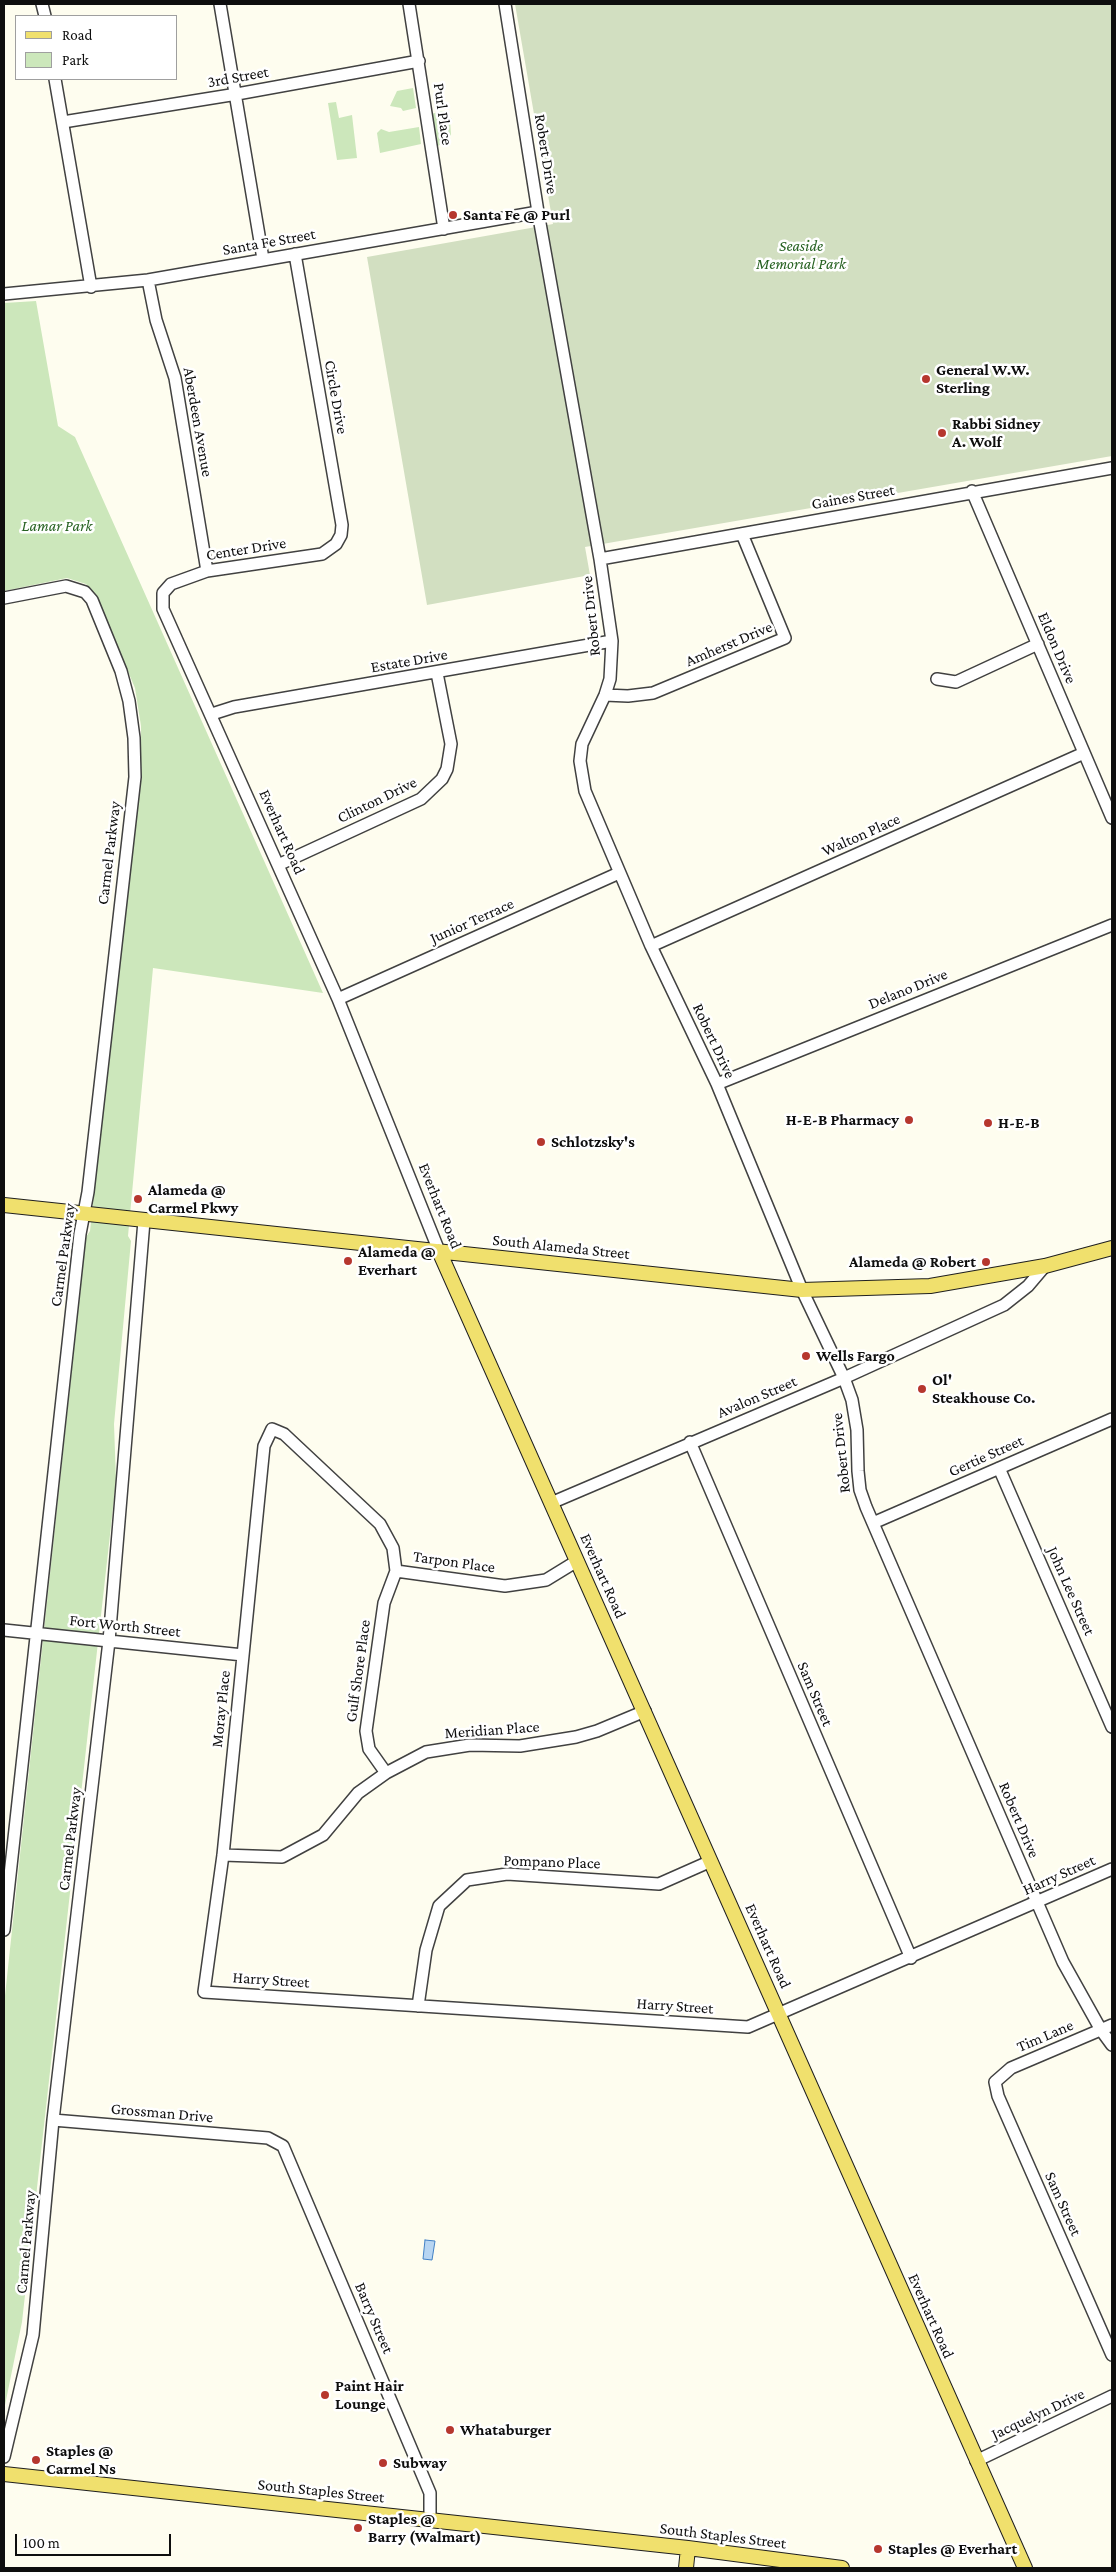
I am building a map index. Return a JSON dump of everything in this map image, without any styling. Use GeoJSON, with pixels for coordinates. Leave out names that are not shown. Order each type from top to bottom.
{"type":"FeatureCollection","features":[{"type":"Feature","properties":{"kind":"main road","name":"South Alameda Street"},"geometry":{"type":"LineString","coordinates":[[4,1205],[802,1290],[930,1286],[1045,1266],[1112,1248]]}},
{"type":"Feature","properties":{"kind":"main road","name":"Everhart Road"},"geometry":{"type":"LineString","coordinates":[[439,1251],[1025,2568]]}},
{"type":"Feature","properties":{"kind":"main road","name":"South Staples Street"},"geometry":{"type":"LineString","coordinates":[[4,2474],[688,2548],[842,2568]]}},
{"type":"Feature","properties":{"kind":"main road"},"geometry":{"type":"LineString","coordinates":[[686,2568],[688,2548]]}},
{"type":"Feature","properties":{"kind":"street"},"geometry":{"type":"LineString","coordinates":[[220,4],[237,94],[263,259]]}},
{"type":"Feature","properties":{"kind":"street","name":"Purl Place"},"geometry":{"type":"LineString","coordinates":[[409,4],[444,229]]}},
{"type":"Feature","properties":{"kind":"street","name":"Robert Drive"},"geometry":{"type":"LineString","coordinates":[[505,4],[538,212],[600,559],[612,641],[612,660],[605,694],[582,744],[581,776],[589,805],[651,946],[717,1084],[802,1290],[844,1378],[852,1400],[858,1430],[860,1490],[873,1523],[1067,1970],[1101,2030],[1112,2045]]}},
{"type":"Feature","properties":{"kind":"street","name":"3rd Street"},"geometry":{"type":"LineString","coordinates":[[63,122],[237,94],[419,60]]}},
{"type":"Feature","properties":{"kind":"street"},"geometry":{"type":"LineString","coordinates":[[55,80],[91,287]]}},
{"type":"Feature","properties":{"kind":"street","name":"Santa Fe Street"},"geometry":{"type":"LineString","coordinates":[[4,294],[148,280],[538,212]]}},
{"type":"Feature","properties":{"kind":"street","name":"Circle Drive"},"geometry":{"type":"LineString","coordinates":[[295,254],[342,525],[341,534],[336,544]]}},
{"type":"Feature","properties":{"kind":"street","name":"Aberdeen Avenue"},"geometry":{"type":"LineString","coordinates":[[148,280],[156,320],[175,378],[207,571]]}},
{"type":"Feature","properties":{"kind":"street","name":"Gaines Street"},"geometry":{"type":"LineString","coordinates":[[600,559],[972,491],[1112,468]]}},
{"type":"Feature","properties":{"kind":"street","name":"Eldon Drive"},"geometry":{"type":"LineString","coordinates":[[972,491],[1112,818]]}},
{"type":"Feature","properties":{"kind":"street","name":"Amherst Drive"},"geometry":{"type":"LineString","coordinates":[[605,694],[628,696],[653,693],[785,638],[742,534]]}},
{"type":"Feature","properties":{"kind":"street","name":"Center Drive"},"geometry":{"type":"LineString","coordinates":[[163,593],[171,584],[207,571],[322,554],[336,544]]}},
{"type":"Feature","properties":{"kind":"street","name":"Carmel Parkway"},"geometry":{"type":"LineString","coordinates":[[4,598],[66,586],[85,592],[92,600],[108,638],[129,701],[134,738],[135,777],[84,1214],[80,1234],[4,1930]]}},
{"type":"Feature","properties":{"kind":"street","name":"Everhart Road"},"geometry":{"type":"LineString","coordinates":[[163,593],[163,609],[212,714],[338,999],[439,1251]]}},
{"type":"Feature","properties":{"kind":"street","name":"Estate Drive"},"geometry":{"type":"LineString","coordinates":[[212,714],[234,707],[612,641]]}},
{"type":"Feature","properties":{"kind":"street"},"geometry":{"type":"LineString","coordinates":[[937,679],[956,682],[1038,644]]}},
{"type":"Feature","properties":{"kind":"street","name":"Clinton Drive"},"geometry":{"type":"LineString","coordinates":[[278,865],[421,799],[442,779],[448,769],[451,744],[437,673]]}},
{"type":"Feature","properties":{"kind":"street","name":"Walton Place"},"geometry":{"type":"LineString","coordinates":[[651,946],[1084,753]]}},
{"type":"Feature","properties":{"kind":"street","name":"Junior Terrace"},"geometry":{"type":"LineString","coordinates":[[338,999],[619,873]]}},
{"type":"Feature","properties":{"kind":"street","name":"Delano Drive"},"geometry":{"type":"LineString","coordinates":[[717,1084],[1112,925]]}},
{"type":"Feature","properties":{"kind":"street","name":"Carmel Parkway"},"geometry":{"type":"LineString","coordinates":[[4,2457],[33,2335],[53,2120],[110,1640],[144,1221]]}},
{"type":"Feature","properties":{"kind":"street","name":"Avalon Street"},"geometry":{"type":"LineString","coordinates":[[551,1503],[690,1442],[844,1378],[1004,1305],[1028,1286],[1045,1266]]}},
{"type":"Feature","properties":{"kind":"street","name":"Gertie Street"},"geometry":{"type":"LineString","coordinates":[[873,1523],[1112,1418]]}},
{"type":"Feature","properties":{"kind":"street","name":"Tarpon Place"},"geometry":{"type":"LineString","coordinates":[[272,1429],[284,1434],[380,1524],[393,1548],[396,1571],[505,1586],[546,1580],[577,1561]]}},
{"type":"Feature","properties":{"kind":"street","name":"Moray Place"},"geometry":{"type":"LineString","coordinates":[[204,1992],[223,1855],[264,1446],[272,1429]]}},
{"type":"Feature","properties":{"kind":"street","name":"Sam Street"},"geometry":{"type":"LineString","coordinates":[[690,1442],[911,1958]]}},
{"type":"Feature","properties":{"kind":"street","name":"John Lee Street"},"geometry":{"type":"LineString","coordinates":[[1000,1468],[1112,1727]]}},
{"type":"Feature","properties":{"kind":"street","name":"Gulf Shore Place"},"geometry":{"type":"LineString","coordinates":[[386,1773],[369,1749],[366,1731],[384,1603],[396,1571]]}},
{"type":"Feature","properties":{"kind":"street","name":"Fort Worth Street"},"geometry":{"type":"LineString","coordinates":[[4,1630],[243,1655]]}},
{"type":"Feature","properties":{"kind":"street","name":"Meridian Place"},"geometry":{"type":"LineString","coordinates":[[223,1855],[282,1857],[323,1835],[358,1793],[386,1773],[426,1752],[470,1745],[520,1746],[576,1737],[597,1731],[645,1711]]}},
{"type":"Feature","properties":{"kind":"street","name":"Pompano Place"},"geometry":{"type":"LineString","coordinates":[[418,2006],[426,1950],[439,1906],[467,1880],[507,1874],[659,1884],[711,1861]]}},
{"type":"Feature","properties":{"kind":"street","name":"Harry Street"},"geometry":{"type":"LineString","coordinates":[[204,1992],[748,2027],[911,1958],[1112,1869]]}},
{"type":"Feature","properties":{"kind":"street","name":"Tim Lane"},"geometry":{"type":"LineString","coordinates":[[994,2082],[1011,2068],[1112,2025]]}},
{"type":"Feature","properties":{"kind":"street","name":"Sam Street"},"geometry":{"type":"LineString","coordinates":[[994,2082],[998,2096],[1109,2337]]}},
{"type":"Feature","properties":{"kind":"street","name":"Grossman Drive"},"geometry":{"type":"LineString","coordinates":[[53,2120],[268,2138]]}},
{"type":"Feature","properties":{"kind":"street","name":"Barry Street"},"geometry":{"type":"LineString","coordinates":[[268,2138],[282,2146],[430,2493],[430,2520]]}},
{"type":"Feature","properties":{"kind":"street"},"geometry":{"type":"LineString","coordinates":[[1109,2337],[1112,2355]]}},
{"type":"Feature","properties":{"kind":"street","name":"Jacquelyn Drive"},"geometry":{"type":"LineString","coordinates":[[976,2461],[1112,2396]]}},
{"type":"Feature","properties":{"kind":"green space","name":"Seaside Memorial Park"},"geometry":{"type":"Polygon","coordinates":[[[515,4],[1112,4],[1112,456],[585,547],[590,575],[427,605],[367,257],[553,224],[515,4]]]}},
{"type":"Feature","properties":{"kind":"green space"},"geometry":{"type":"Polygon","coordinates":[[[413,88],[416,108],[403,111],[401,108],[390,106],[397,91],[413,88]]]}},
{"type":"Feature","properties":{"kind":"green space"},"geometry":{"type":"Polygon","coordinates":[[[336,102],[339,118],[352,115],[357,158],[337,160],[328,103],[336,102]]]}},
{"type":"Feature","properties":{"kind":"green space"},"geometry":{"type":"Polygon","coordinates":[[[442,111],[452,119],[450,120],[451,135],[437,147],[431,114],[442,111]]]}},
{"type":"Feature","properties":{"kind":"green space"},"geometry":{"type":"Polygon","coordinates":[[[419,127],[421,144],[380,153],[377,133],[381,129],[389,132],[419,127]]]}},
{"type":"Feature","properties":{"kind":"green space","name":"Lamar Park"},"geometry":{"type":"Polygon","coordinates":[[[36,301],[58,426],[75,437],[323,993],[153,968],[128,1236],[131,1241],[114,1424],[116,1481],[22,2322],[4,2410],[4,2005],[86,1237],[90,1231],[141,762],[141,726],[135,688],[96,596],[86,584],[67,578],[4,591],[4,303],[36,301]]]}},
{"type":"Feature","properties":{"kind":"water"},"geometry":{"type":"Polygon","coordinates":[[[425,2240],[435,2241],[432,2260],[423,2259],[425,2240]]]}},
{"type":"Feature","properties":{"kind":"place","name":"Santa Fe @ Purl"},"geometry":{"type":"Point","coordinates":[453,215]}},
{"type":"Feature","properties":{"kind":"place","name":"General W.W. Sterling"},"geometry":{"type":"Point","coordinates":[926,379]}},
{"type":"Feature","properties":{"kind":"place","name":"Rabbi Sidney A. Wolf"},"geometry":{"type":"Point","coordinates":[942,433]}},
{"type":"Feature","properties":{"kind":"place","name":"H-E-B Pharmacy"},"geometry":{"type":"Point","coordinates":[909,1120]}},
{"type":"Feature","properties":{"kind":"place","name":"H-E-B"},"geometry":{"type":"Point","coordinates":[988,1123]}},
{"type":"Feature","properties":{"kind":"place","name":"Schlotzsky's"},"geometry":{"type":"Point","coordinates":[541,1142]}},
{"type":"Feature","properties":{"kind":"place","name":"Alameda @ Carmel Pkwy"},"geometry":{"type":"Point","coordinates":[138,1199]}},
{"type":"Feature","properties":{"kind":"place","name":"Alameda @ Everhart"},"geometry":{"type":"Point","coordinates":[348,1261]}},
{"type":"Feature","properties":{"kind":"place","name":"Alameda @ Robert"},"geometry":{"type":"Point","coordinates":[986,1262]}},
{"type":"Feature","properties":{"kind":"place","name":"Wells Fargo"},"geometry":{"type":"Point","coordinates":[806,1356]}},
{"type":"Feature","properties":{"kind":"place","name":"Ol' Steakhouse Co."},"geometry":{"type":"Point","coordinates":[922,1389]}},
{"type":"Feature","properties":{"kind":"place","name":"Paint Hair Lounge"},"geometry":{"type":"Point","coordinates":[325,2395]}},
{"type":"Feature","properties":{"kind":"place","name":"Whataburger"},"geometry":{"type":"Point","coordinates":[450,2430]}},
{"type":"Feature","properties":{"kind":"place","name":"Staples @ Carmel Ns"},"geometry":{"type":"Point","coordinates":[36,2460]}},
{"type":"Feature","properties":{"kind":"place","name":"Subway"},"geometry":{"type":"Point","coordinates":[383,2463]}},
{"type":"Feature","properties":{"kind":"place","name":"Staples @ Barry (Walmart)"},"geometry":{"type":"Point","coordinates":[358,2528]}},
{"type":"Feature","properties":{"kind":"place","name":"Staples @ Everhart"},"geometry":{"type":"Point","coordinates":[878,2549]}}]}
